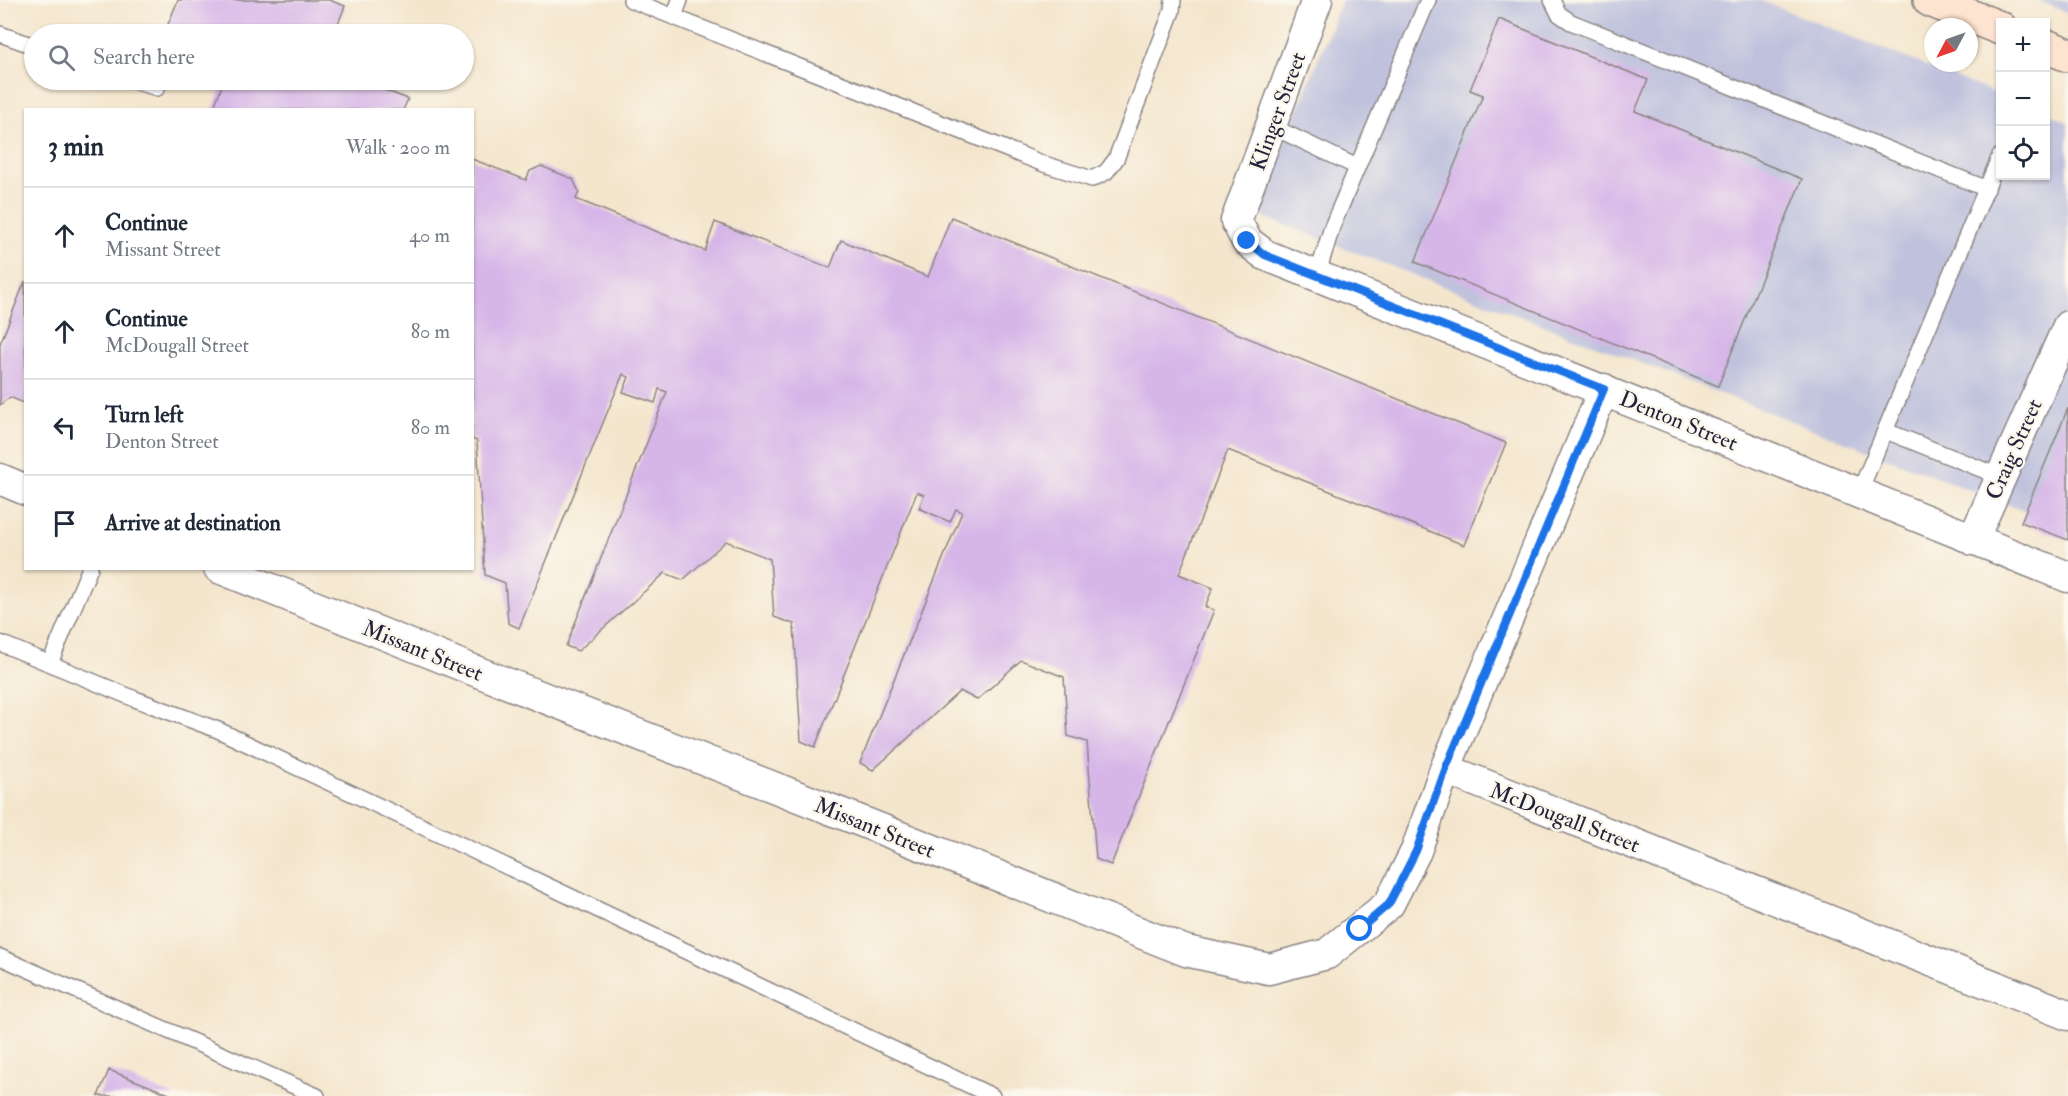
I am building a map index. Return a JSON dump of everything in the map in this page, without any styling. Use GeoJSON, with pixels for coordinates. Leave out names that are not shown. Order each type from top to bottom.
{"type":"FeatureCollection","features":[{"type":"Feature","properties":{"kind":"street","name":"Klinger Street"},"geometry":{"type":"LineString","coordinates":[[1236,221],[1317,0]]}},
{"type":"Feature","properties":{"kind":"street"},"geometry":{"type":"LineString","coordinates":[[1930,0],[1996,26]]}},
{"type":"Feature","properties":{"kind":"street","name":"Denton Street"},"geometry":{"type":"LineString","coordinates":[[1236,221],[1247,241],[1265,255],[2068,577]]}},
{"type":"Feature","properties":{"kind":"street","name":"Craig Street"},"geometry":{"type":"LineString","coordinates":[[1973,540],[2068,326]]}},
{"type":"Feature","properties":{"kind":"street"},"geometry":{"type":"LineString","coordinates":[[1445,770],[1604,389]]}},
{"type":"Feature","properties":{"kind":"street"},"geometry":{"type":"LineString","coordinates":[[0,479],[24,488]]}},
{"type":"Feature","properties":{"kind":"street","name":"Missant Street"},"geometry":{"type":"LineString","coordinates":[[224,570],[515,687],[858,819],[1186,951],[1269,969],[1327,954],[1389,904],[1416,851],[1445,770]]}},
{"type":"Feature","properties":{"kind":"street","name":"McDougall Street"},"geometry":{"type":"LineString","coordinates":[[1445,770],[2068,1015]]}},
{"type":"Feature","properties":{"kind":"lane"},"geometry":{"type":"LineString","coordinates":[[631,0],[1044,164],[1092,179],[1106,172],[1116,159],[1172,11],[1173,0]]}},
{"type":"Feature","properties":{"kind":"lane"},"geometry":{"type":"LineString","coordinates":[[674,17],[680,0]]}},
{"type":"Feature","properties":{"kind":"lane"},"geometry":{"type":"LineString","coordinates":[[1317,276],[1332,226],[1428,0]]}},
{"type":"Feature","properties":{"kind":"lane"},"geometry":{"type":"LineString","coordinates":[[1551,0],[1559,14],[1571,22],[1987,189]]}},
{"type":"Feature","properties":{"kind":"lane"},"geometry":{"type":"LineString","coordinates":[[0,34],[24,42]]}},
{"type":"Feature","properties":{"kind":"lane"},"geometry":{"type":"LineString","coordinates":[[1271,126],[1357,167]]}},
{"type":"Feature","properties":{"kind":"lane"},"geometry":{"type":"LineString","coordinates":[[1859,494],[1996,168]]}},
{"type":"Feature","properties":{"kind":"lane"},"geometry":{"type":"LineString","coordinates":[[1886,430],[2001,477]]}},
{"type":"Feature","properties":{"kind":"lane"},"geometry":{"type":"LineString","coordinates":[[50,663],[89,570]]}},
{"type":"Feature","properties":{"kind":"lane"},"geometry":{"type":"LineString","coordinates":[[0,643],[135,699],[218,730],[992,1096]]}},
{"type":"Feature","properties":{"kind":"lane"},"geometry":{"type":"LineString","coordinates":[[0,957],[317,1096]]}},
{"type":"Feature","properties":{"kind":"shaded area"},"geometry":{"type":"Polygon","coordinates":[[[1342,0],[1759,0],[1924,65],[1924,72],[1942,72],[1996,93],[1996,180],[2050,180],[2050,115],[2068,122],[2068,528],[1256,214],[1342,0]]]}},
{"type":"Feature","properties":{"kind":"shaded area"},"geometry":{"type":"Polygon","coordinates":[[[2036,0],[2068,0],[2068,13],[2036,0]]]}},
{"type":"Feature","properties":{"kind":"building"},"geometry":{"type":"Polygon","coordinates":[[[178,0],[329,0],[345,6],[338,24],[168,24],[178,0]]]}},
{"type":"Feature","properties":{"kind":"building"},"geometry":{"type":"Polygon","coordinates":[[[1499,19],[1648,80],[1635,111],[1802,179],[1718,386],[1415,262],[1483,95],[1470,90],[1499,19]]]}},
{"type":"Feature","properties":{"kind":"building"},"geometry":{"type":"Polygon","coordinates":[[[220,90],[384,90],[408,99],[404,108],[214,108],[220,90]]]}},
{"type":"Feature","properties":{"kind":"building"},"geometry":{"type":"Polygon","coordinates":[[[474,160],[526,180],[530,171],[541,166],[573,179],[579,192],[576,199],[705,251],[715,222],[830,268],[841,240],[928,277],[951,217],[1506,443],[1464,545],[1228,450],[1179,574],[1213,588],[1205,607],[1214,610],[1111,865],[1096,859],[1087,742],[1068,736],[1064,677],[1021,660],[977,700],[960,691],[873,770],[860,763],[962,512],[956,509],[950,522],[919,508],[924,495],[917,492],[815,747],[801,741],[794,624],[774,617],[770,559],[726,541],[683,580],[665,573],[578,651],[566,646],[667,392],[659,389],[655,403],[623,392],[629,377],[623,374],[519,628],[508,623],[505,583],[485,575],[477,441],[474,440],[474,160]]]}},
{"type":"Feature","properties":{"kind":"building"},"geometry":{"type":"Polygon","coordinates":[[[24,284],[24,403],[10,397],[0,405],[0,344],[24,284]]]}},
{"type":"Feature","properties":{"kind":"building"},"geometry":{"type":"Polygon","coordinates":[[[2068,408],[2068,540],[2021,522],[2068,408]]]}},
{"type":"Feature","properties":{"kind":"building"},"geometry":{"type":"Polygon","coordinates":[[[109,1070],[174,1096],[98,1096],[109,1070]]]}},
{"type":"Feature","properties":{"kind":"route"},"geometry":{"type":"LineString","coordinates":[[1247,241],[1265,255],[1604,389],[1445,770],[1416,851],[1389,904],[1360,929]]}}]}
